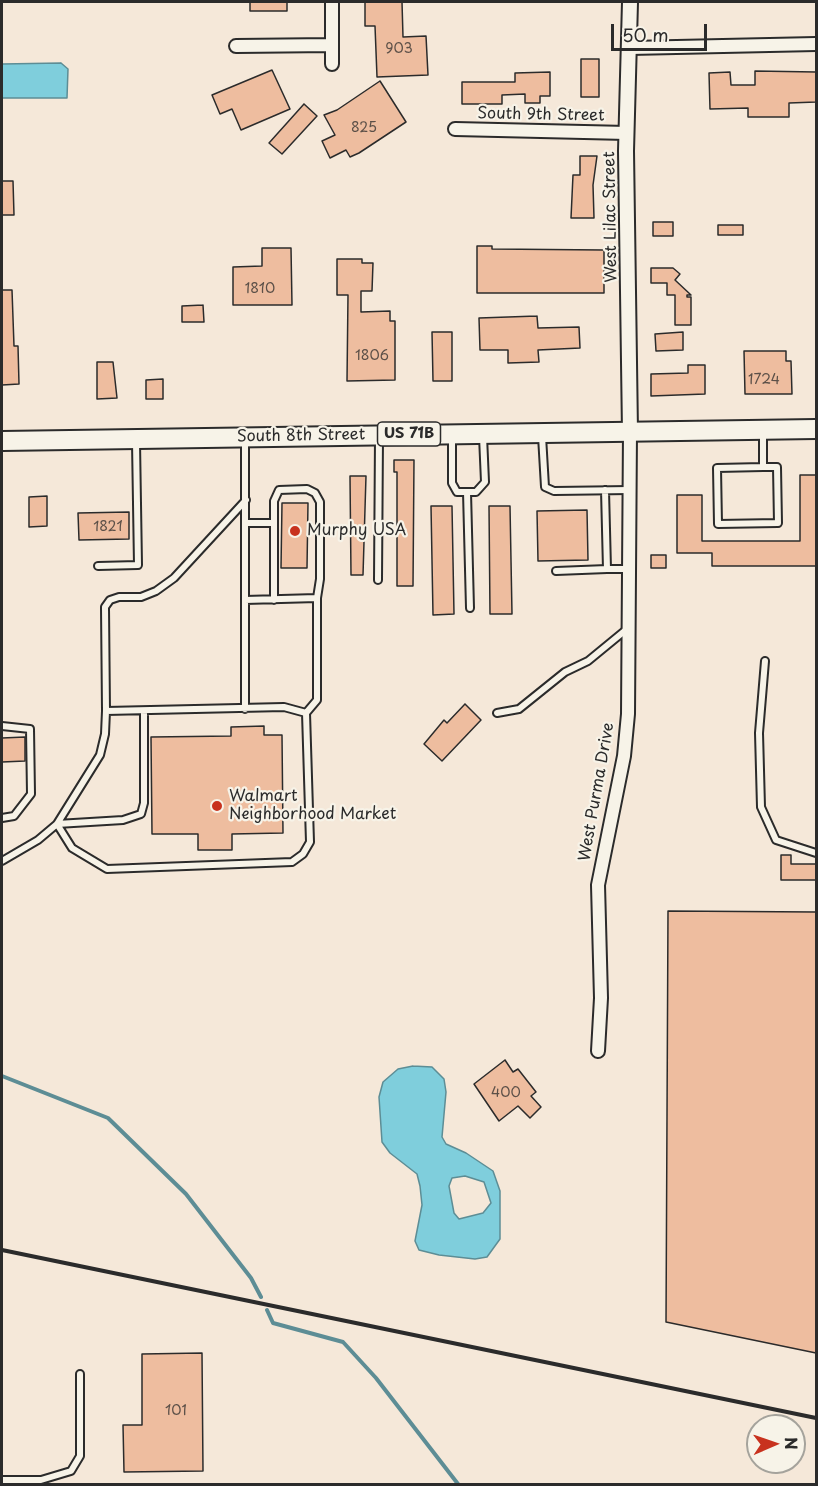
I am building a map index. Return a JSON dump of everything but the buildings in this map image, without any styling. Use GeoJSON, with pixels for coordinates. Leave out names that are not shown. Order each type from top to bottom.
{"type":"FeatureCollection","features":[{"type":"Feature","properties":{"kind":"main road","name":"South 8th Street"},"geometry":{"type":"LineString","coordinates":[[2,441],[816,429]]}},
{"type":"Feature","properties":{"kind":"street"},"geometry":{"type":"LineString","coordinates":[[332,2],[332,64]]}},
{"type":"Feature","properties":{"kind":"street","name":"West Lilac Street"},"geometry":{"type":"LineString","coordinates":[[630,2],[627,133],[630,432]]}},
{"type":"Feature","properties":{"kind":"street"},"geometry":{"type":"LineString","coordinates":[[630,48],[816,44]]}},
{"type":"Feature","properties":{"kind":"street"},"geometry":{"type":"LineString","coordinates":[[236,46],[332,45]]}},
{"type":"Feature","properties":{"kind":"street","name":"South 9th Street"},"geometry":{"type":"LineString","coordinates":[[455,129],[627,133]]}},
{"type":"Feature","properties":{"kind":"street","name":"West Purma Drive"},"geometry":{"type":"LineString","coordinates":[[598,1051],[601,998],[598,885],[624,756],[628,714],[631,569],[630,432]]}},
{"type":"Feature","properties":{"kind":"lane"},"geometry":{"type":"LineString","coordinates":[[763,467],[764,430]]}},
{"type":"Feature","properties":{"kind":"lane"},"geometry":{"type":"LineString","coordinates":[[452,434],[452,483],[457,492],[476,492],[485,482],[483,433]]}},
{"type":"Feature","properties":{"kind":"lane"},"geometry":{"type":"LineString","coordinates":[[542,433],[545,487],[554,491],[631,489]]}},
{"type":"Feature","properties":{"kind":"lane"},"geometry":{"type":"LineString","coordinates":[[378,580],[379,435]]}},
{"type":"Feature","properties":{"kind":"lane"},"geometry":{"type":"LineString","coordinates":[[245,436],[245,709]]}},
{"type":"Feature","properties":{"kind":"lane"},"geometry":{"type":"LineString","coordinates":[[98,566],[138,565],[136,438]]}},
{"type":"Feature","properties":{"kind":"lane"},"geometry":{"type":"LineString","coordinates":[[763,467],[777,467],[778,523],[718,524],[717,468],[763,467]]}},
{"type":"Feature","properties":{"kind":"lane"},"geometry":{"type":"LineString","coordinates":[[57,824],[72,848],[107,869],[292,862],[303,854],[310,842],[306,713],[317,700],[317,598],[320,579],[320,502],[315,493],[307,489],[279,490],[274,501],[274,600]]}},
{"type":"Feature","properties":{"kind":"lane"},"geometry":{"type":"LineString","coordinates":[[605,490],[607,569]]}},
{"type":"Feature","properties":{"kind":"lane"},"geometry":{"type":"LineString","coordinates":[[467,492],[470,608]]}},
{"type":"Feature","properties":{"kind":"lane"},"geometry":{"type":"LineString","coordinates":[[2,861],[38,840],[57,824],[100,755],[105,734],[106,711],[105,607],[110,600],[119,597],[141,597],[156,591],[174,578],[246,500]]}},
{"type":"Feature","properties":{"kind":"lane"},"geometry":{"type":"LineString","coordinates":[[246,523],[274,523]]}},
{"type":"Feature","properties":{"kind":"lane"},"geometry":{"type":"LineString","coordinates":[[556,571],[631,569]]}},
{"type":"Feature","properties":{"kind":"lane"},"geometry":{"type":"LineString","coordinates":[[245,600],[317,598]]}},
{"type":"Feature","properties":{"kind":"lane"},"geometry":{"type":"LineString","coordinates":[[497,713],[519,709],[565,672],[588,661],[624,630],[630,629]]}},
{"type":"Feature","properties":{"kind":"lane"},"geometry":{"type":"LineString","coordinates":[[765,661],[759,734],[762,807],[776,840],[816,853]]}},
{"type":"Feature","properties":{"kind":"lane"},"geometry":{"type":"LineString","coordinates":[[106,711],[284,707],[306,713]]}},
{"type":"Feature","properties":{"kind":"lane"},"geometry":{"type":"LineString","coordinates":[[57,824],[123,820],[141,814],[144,803],[144,711]]}},
{"type":"Feature","properties":{"kind":"lane"},"geometry":{"type":"LineString","coordinates":[[2,726],[30,729],[31,794],[14,816],[2,818]]}},
{"type":"Feature","properties":{"kind":"lane"},"geometry":{"type":"LineString","coordinates":[[2,1480],[41,1480],[72,1472],[80,1456],[80,1374]]}},
{"type":"Feature","properties":{"kind":"water"},"geometry":{"type":"Polygon","coordinates":[[[61,63],[68,69],[67,98],[2,98],[2,64],[61,63]]]}},
{"type":"Feature","properties":{"kind":"water"},"geometry":{"type":"Polygon","coordinates":[[[413,1066],[432,1067],[444,1079],[446,1092],[442,1137],[446,1144],[466,1153],[493,1171],[500,1191],[500,1239],[487,1257],[475,1259],[419,1250],[415,1241],[422,1205],[417,1174],[390,1153],[382,1142],[379,1097],[383,1082],[398,1069],[413,1066]],[[465,1176],[452,1178],[449,1186],[454,1213],[459,1219],[483,1213],[491,1203],[484,1182],[465,1176]]]}},
{"type":"Feature","properties":{"kind":"waterway"},"geometry":{"type":"LineString","coordinates":[[2,1076],[108,1118],[186,1194],[251,1278],[261,1297]]}},
{"type":"Feature","properties":{"kind":"waterway"},"geometry":{"type":"LineString","coordinates":[[267,1310],[273,1323],[343,1342],[376,1378],[458,1484]]}},
{"type":"Feature","properties":{"kind":"railway"},"geometry":{"type":"LineString","coordinates":[[2,1250],[816,1418]]}},
{"type":"Feature","properties":{"kind":"place","name":"Murphy USA"},"geometry":{"type":"Point","coordinates":[295,531]}},
{"type":"Feature","properties":{"kind":"place","name":"Walmart Neighborhood Market"},"geometry":{"type":"Point","coordinates":[217,806]}}]}
